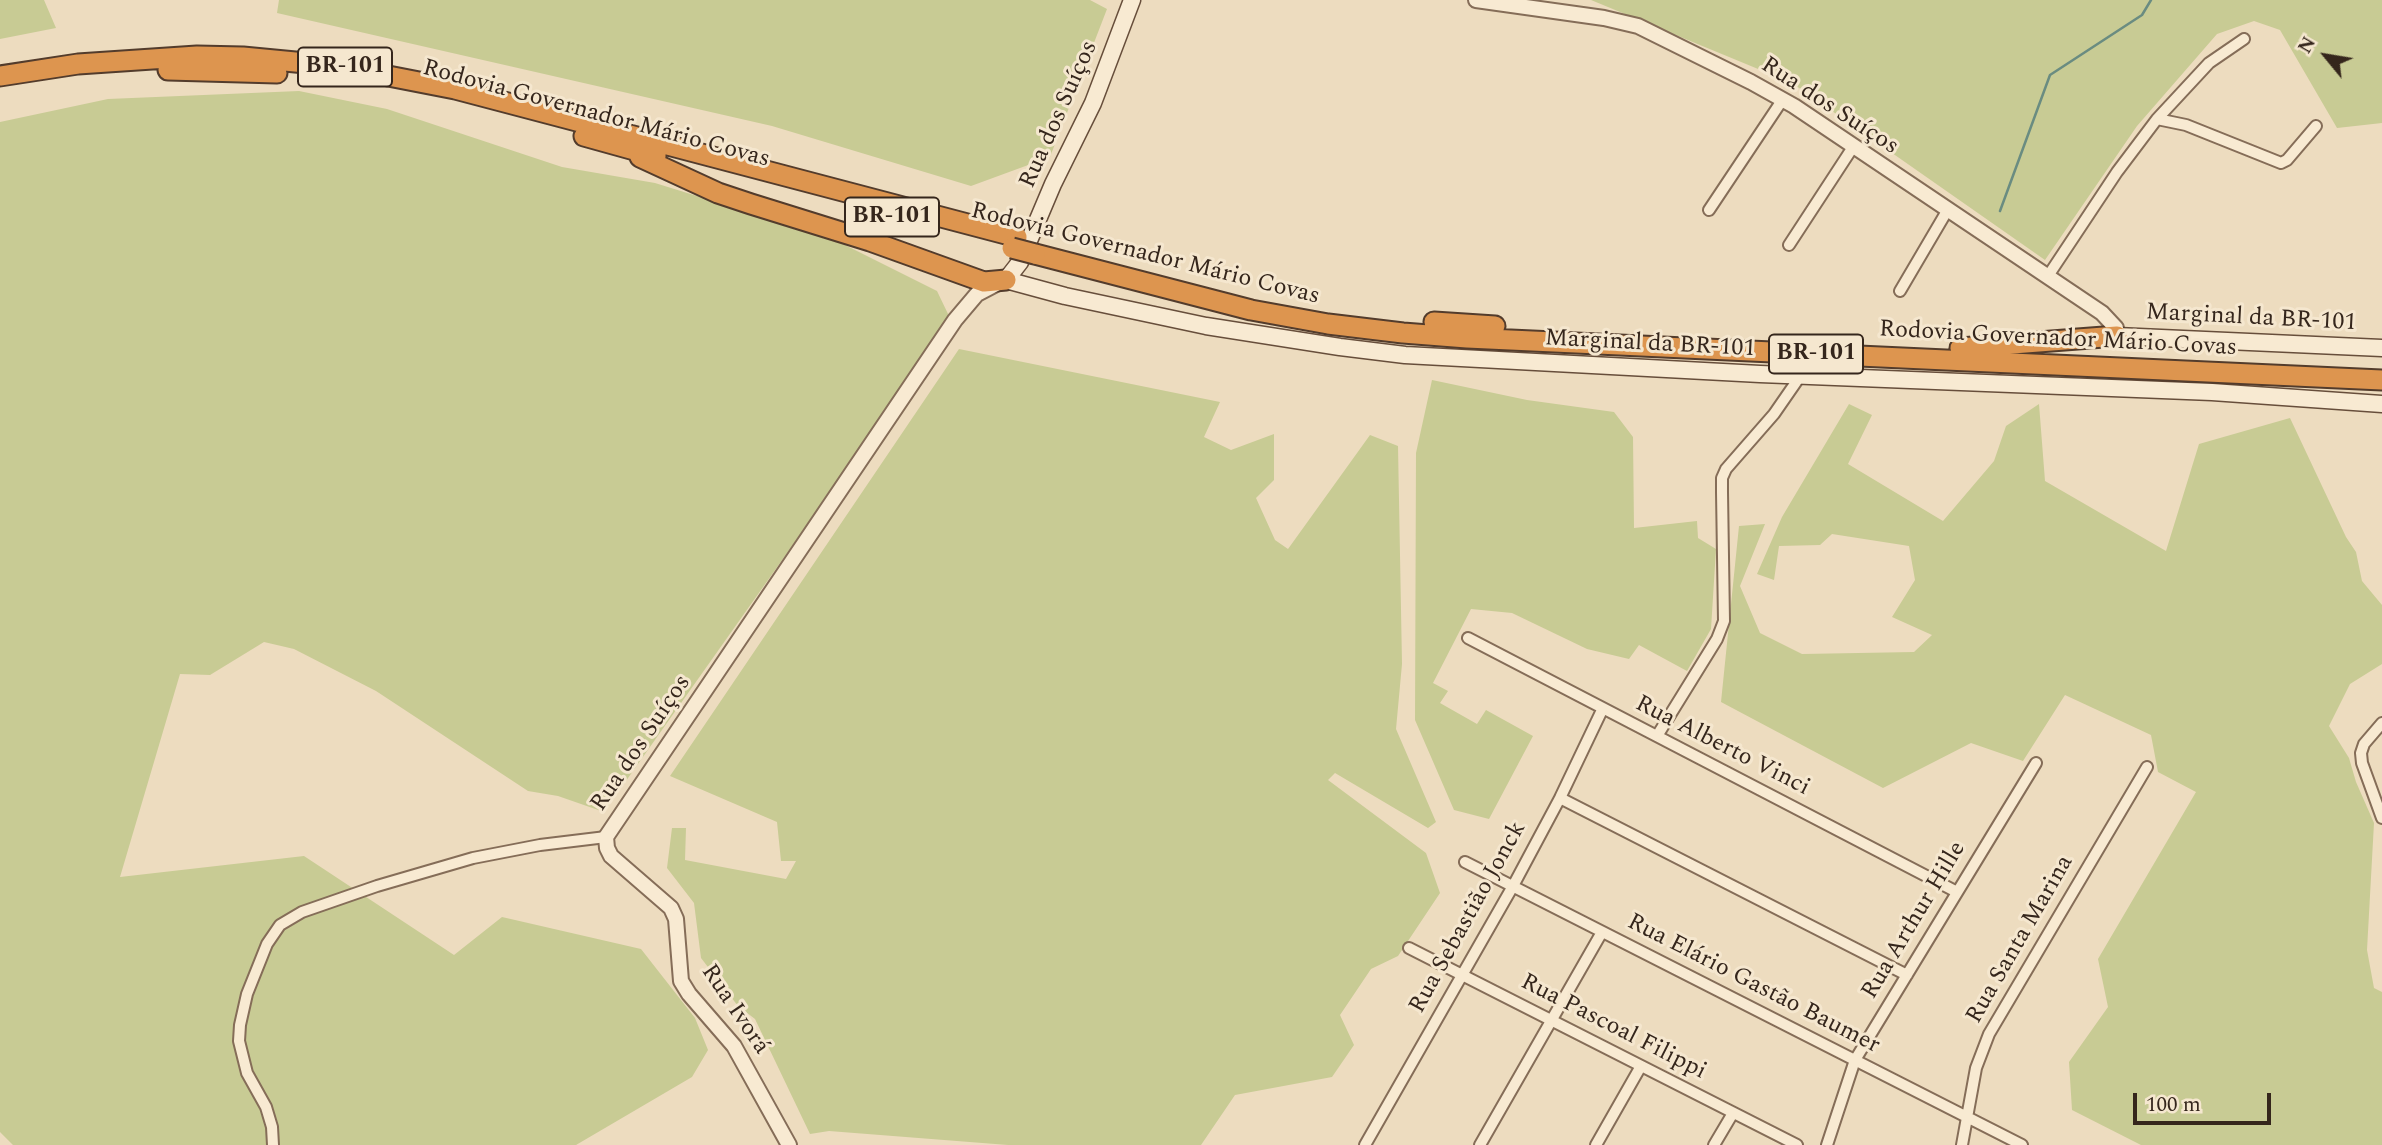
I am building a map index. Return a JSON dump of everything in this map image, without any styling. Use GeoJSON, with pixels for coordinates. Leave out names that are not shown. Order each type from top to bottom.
{"type":"FeatureCollection","features":[{"type":"Feature","properties":{"kind":"highway","name":"Rodovia Governador Mário Covas"},"geometry":{"type":"LineString","coordinates":[[0,76],[78,64],[197,56],[337,66],[455,89],[1015,243]]}},
{"type":"Feature","properties":{"kind":"highway","name":"Rodovia Governador Mário Covas"},"geometry":{"type":"LineString","coordinates":[[0,90],[77,77],[150,71],[220,70],[300,75],[409,91],[610,144],[1015,243],[1260,298],[1390,319],[1511,327],[2382,366]]}},
{"type":"Feature","properties":{"kind":"highway"},"geometry":{"type":"LineString","coordinates":[[610,144],[719,193],[870,241],[984,282],[1006,281]]}},
{"type":"Feature","properties":{"kind":"highway","name":"Rodovia Governador Mário Covas"},"geometry":{"type":"LineString","coordinates":[[1037,248],[1251,310],[1328,324],[1403,333],[2382,380]]}},
{"type":"Feature","properties":{"kind":"highway"},"geometry":{"type":"LineString","coordinates":[[1960,348],[2117,336]]}},
{"type":"Feature","properties":{"kind":"main road","name":"Rua dos Suíços"},"geometry":{"type":"LineString","coordinates":[[1006,281],[1020,262],[1053,184],[1093,103],[1132,0]]}},
{"type":"Feature","properties":{"kind":"main road","name":"Marginal da BR-101"},"geometry":{"type":"LineString","coordinates":[[1006,281],[1160,317],[1252,334],[1371,351],[1468,359],[1801,376],[2212,392],[2382,404]]}},
{"type":"Feature","properties":{"kind":"main road","name":"Marginal da BR-101"},"geometry":{"type":"LineString","coordinates":[[2117,336],[2382,348]]}},
{"type":"Feature","properties":{"kind":"street","name":"Rua dos Suíços"},"geometry":{"type":"LineString","coordinates":[[1476,0],[1604,18],[1638,26],[1783,99],[2102,313],[2110,320],[2117,336]]}},
{"type":"Feature","properties":{"kind":"street"},"geometry":{"type":"LineString","coordinates":[[2048,276],[2117,172],[2157,119],[2209,63],[2244,39]]}},
{"type":"Feature","properties":{"kind":"street"},"geometry":{"type":"LineString","coordinates":[[1709,210],[1783,99]]}},
{"type":"Feature","properties":{"kind":"street"},"geometry":{"type":"LineString","coordinates":[[2157,119],[2186,125],[2281,163],[2287,160],[2316,126]]}},
{"type":"Feature","properties":{"kind":"street"},"geometry":{"type":"LineString","coordinates":[[1789,244],[1853,147]]}},
{"type":"Feature","properties":{"kind":"street"},"geometry":{"type":"LineString","coordinates":[[1900,291],[1947,211]]}},
{"type":"Feature","properties":{"kind":"street"},"geometry":{"type":"LineString","coordinates":[[965,276],[968,303]]}},
{"type":"Feature","properties":{"kind":"street","name":"Rua dos Suíços"},"geometry":{"type":"LineString","coordinates":[[273,1145],[272,1127],[266,1107],[247,1073],[239,1041],[247,994],[267,944],[280,925],[302,912],[377,886],[473,858],[540,845],[606,837],[968,303],[985,289],[1006,281]]}},
{"type":"Feature","properties":{"kind":"street"},"geometry":{"type":"LineString","coordinates":[[1657,736],[1717,639],[1724,621],[1722,492],[1726,469],[1774,414],[1801,376]]}},
{"type":"Feature","properties":{"kind":"street","name":"Rua Alberto Vinci"},"geometry":{"type":"LineString","coordinates":[[1468,638],[1957,892]]}},
{"type":"Feature","properties":{"kind":"street","name":"Rua Sebastião Jonck"},"geometry":{"type":"LineString","coordinates":[[1365,1145],[1513,886],[1560,798],[1603,708]]}},
{"type":"Feature","properties":{"kind":"street"},"geometry":{"type":"LineString","coordinates":[[2382,723],[2364,744],[2361,753],[2362,764],[2382,818]]}},
{"type":"Feature","properties":{"kind":"street","name":"Rua Arthur Hille"},"geometry":{"type":"LineString","coordinates":[[1826,1145],[1855,1060],[2036,763]]}},
{"type":"Feature","properties":{"kind":"street","name":"Rua Santa Marina"},"geometry":{"type":"LineString","coordinates":[[1962,1145],[1976,1068],[1989,1034],[2147,767]]}},
{"type":"Feature","properties":{"kind":"street"},"geometry":{"type":"LineString","coordinates":[[1560,798],[1907,975]]}},
{"type":"Feature","properties":{"kind":"street","name":"Rua Ivorá"},"geometry":{"type":"LineString","coordinates":[[606,837],[611,856],[671,908],[676,919],[681,981],[734,1046],[789,1145]]}},
{"type":"Feature","properties":{"kind":"street","name":"Rua Elário Gastão Baumer"},"geometry":{"type":"LineString","coordinates":[[1465,862],[2022,1145]]}},
{"type":"Feature","properties":{"kind":"street"},"geometry":{"type":"LineString","coordinates":[[1480,1145],[1602,932]]}},
{"type":"Feature","properties":{"kind":"street","name":"Rua Pascoal Filippi"},"geometry":{"type":"LineString","coordinates":[[1409,948],[1797,1145]]}},
{"type":"Feature","properties":{"kind":"street"},"geometry":{"type":"LineString","coordinates":[[1596,1145],[1641,1066]]}},
{"type":"Feature","properties":{"kind":"street"},"geometry":{"type":"LineString","coordinates":[[1714,1145],[1733,1112]]}},
{"type":"Feature","properties":{"kind":"green space"},"geometry":{"type":"Polygon","coordinates":[[[0,0],[44,0],[56,28],[0,39],[0,0]]]}},
{"type":"Feature","properties":{"kind":"green space"},"geometry":{"type":"Polygon","coordinates":[[[279,0],[1090,0],[1107,9],[1050,157],[971,186],[772,126],[277,13],[279,0]]]}},
{"type":"Feature","properties":{"kind":"green space"},"geometry":{"type":"Polygon","coordinates":[[[1591,0],[2382,0],[2382,123],[2337,128],[2280,30],[2254,21],[2217,34],[2137,126],[2045,260],[1792,83],[1591,0]]]}},
{"type":"Feature","properties":{"kind":"green space"},"geometry":{"type":"Polygon","coordinates":[[[299,91],[387,109],[562,167],[655,183],[829,237],[937,291],[949,316],[797,539],[604,812],[558,796],[528,791],[376,691],[294,649],[264,642],[210,675],[180,674],[120,877],[304,856],[454,955],[502,917],[641,949],[695,1018],[708,1050],[692,1077],[576,1145],[13,1145],[0,1132],[0,122],[108,99],[299,91]]]}},
{"type":"Feature","properties":{"kind":"green space"},"geometry":{"type":"Polygon","coordinates":[[[959,349],[1220,402],[1204,437],[1231,450],[1274,434],[1274,480],[1256,498],[1275,540],[1288,549],[1370,435],[1398,446],[1402,664],[1396,729],[1436,822],[1428,828],[1335,773],[1328,780],[1426,853],[1440,893],[1398,956],[1371,969],[1340,1015],[1354,1045],[1332,1077],[1235,1095],[1201,1145],[1008,1145],[829,1131],[810,1134],[755,1019],[738,1006],[701,958],[694,903],[667,868],[672,828],[686,828],[685,860],[786,879],[796,861],[781,861],[777,822],[670,776],[959,349]]]}},
{"type":"Feature","properties":{"kind":"green space"},"geometry":{"type":"Polygon","coordinates":[[[1432,380],[1527,400],[1614,412],[1633,437],[1634,528],[1697,521],[1698,538],[1716,549],[1711,629],[1687,671],[1639,645],[1629,659],[1587,649],[1512,613],[1471,609],[1433,683],[1448,691],[1440,703],[1477,724],[1486,710],[1533,736],[1489,819],[1454,810],[1415,720],[1416,453],[1432,380]]]}},
{"type":"Feature","properties":{"kind":"green space"},"geometry":{"type":"Polygon","coordinates":[[[1849,404],[1872,415],[1848,464],[1943,521],[1994,461],[2006,426],[2039,404],[2045,481],[2166,551],[2199,444],[2290,418],[2346,537],[2356,552],[2362,581],[2382,605],[2382,664],[2350,684],[2329,726],[2349,758],[2374,823],[2367,950],[2374,988],[2382,992],[2382,1145],[2141,1145],[2072,1110],[2069,1062],[2108,1007],[2098,959],[2196,792],[2158,772],[2151,735],[2065,695],[2023,761],[1971,743],[1883,788],[1721,702],[1739,526],[1765,524],[1740,586],[1760,633],[1802,654],[1914,652],[1932,635],[1892,617],[1915,580],[1909,546],[1832,534],[1820,545],[1779,546],[1774,580],[1757,574],[1782,517],[1849,404]]]}},
{"type":"Feature","properties":{"kind":"waterway"},"geometry":{"type":"LineString","coordinates":[[2000,211],[2050,75],[2142,15],[2151,0]]}}]}
